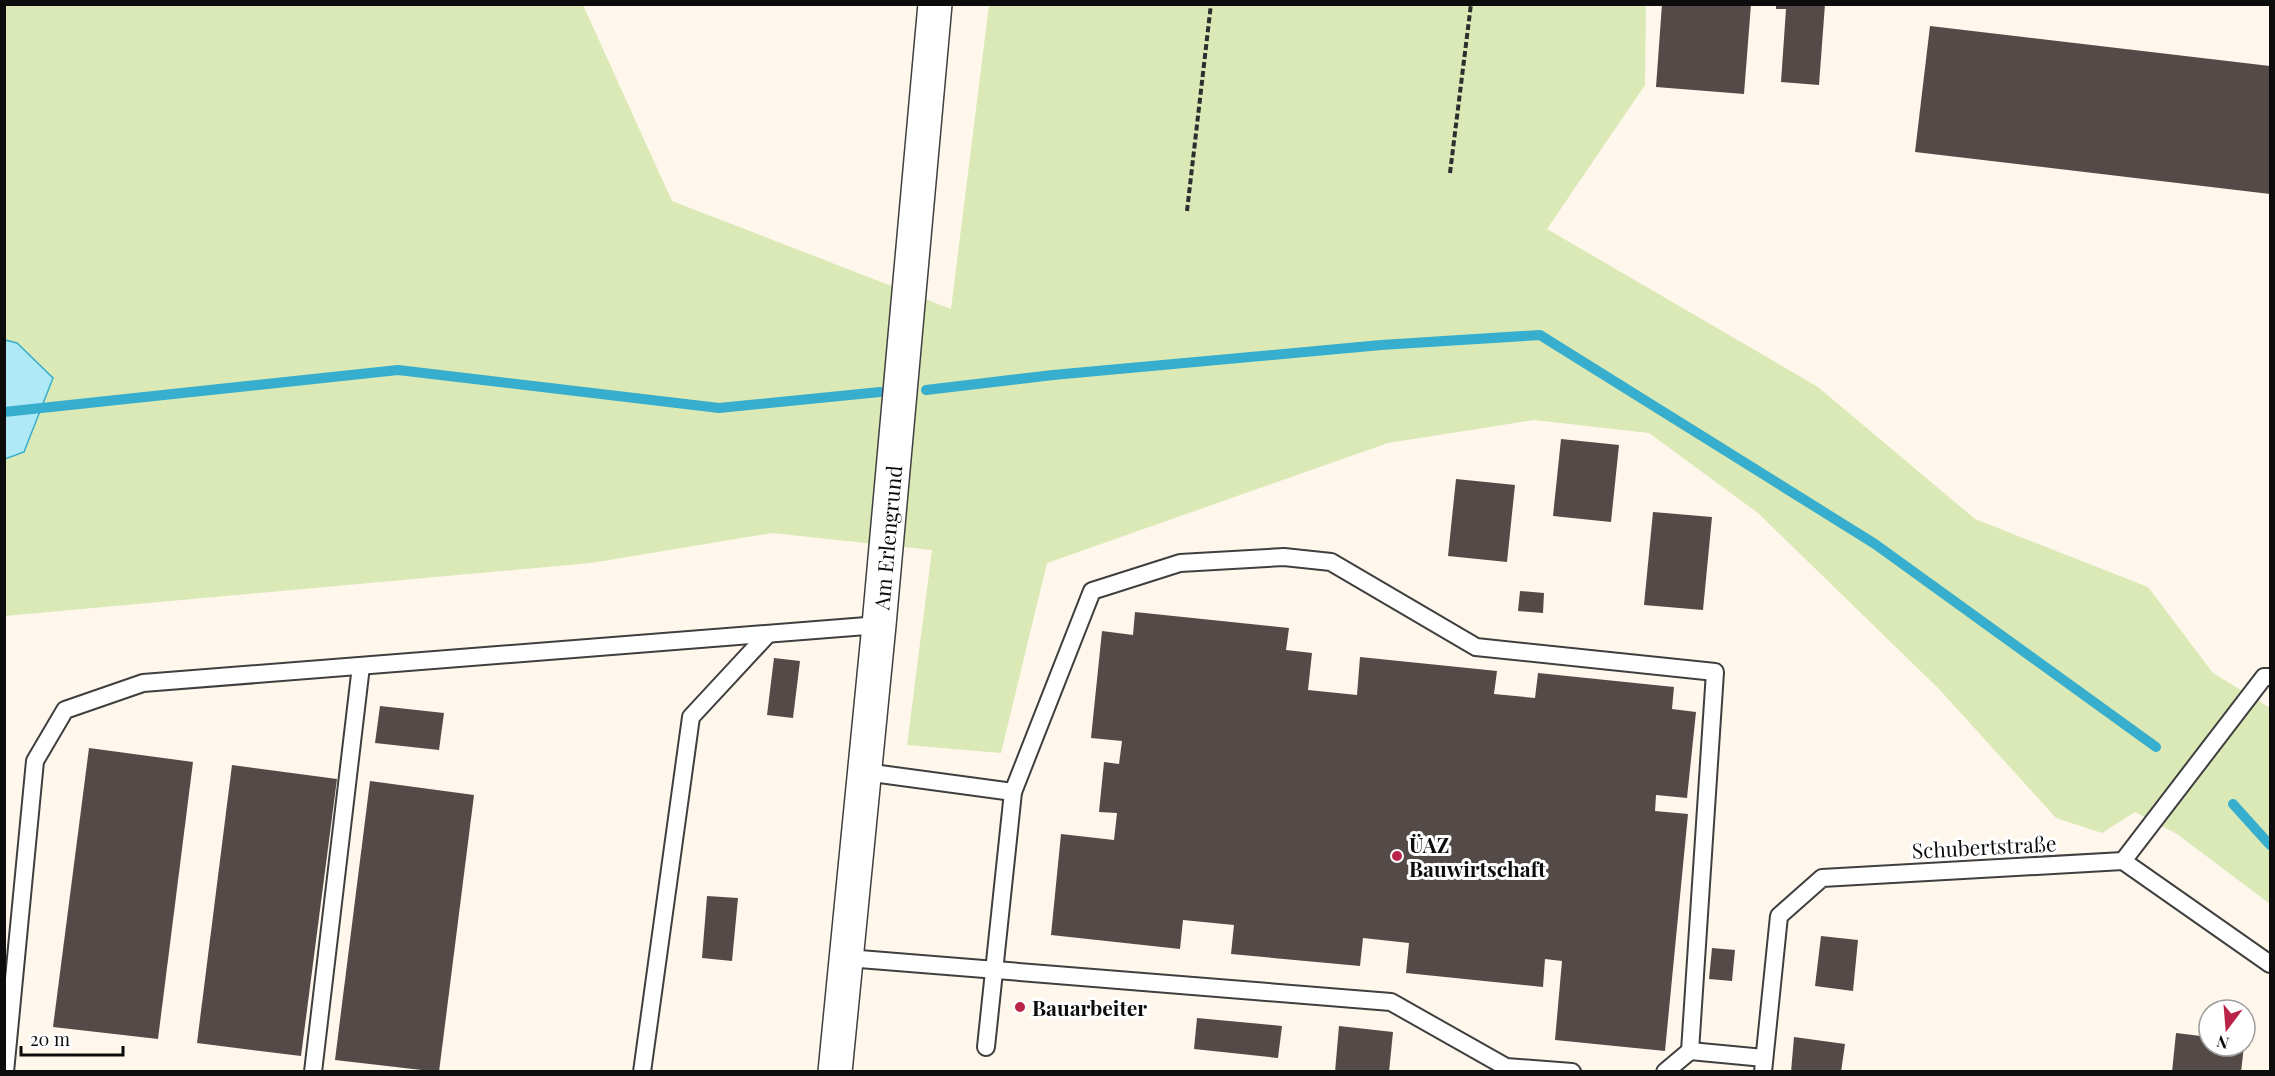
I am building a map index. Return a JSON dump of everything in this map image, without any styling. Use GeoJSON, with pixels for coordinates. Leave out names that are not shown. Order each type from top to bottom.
{"type":"FeatureCollection","features":[{"type":"Feature","properties":{"kind":"street","name":"Am Erlengrund"},"geometry":{"type":"LineString","coordinates":[[836,1071],[935,4]]}},
{"type":"Feature","properties":{"kind":"lane"},"geometry":{"type":"LineString","coordinates":[[986,1047],[1012,792],[1092,591],[1180,563],[1284,557],[1331,562],[1476,647],[1715,672],[1690,1052]]}},
{"type":"Feature","properties":{"kind":"lane"},"geometry":{"type":"LineString","coordinates":[[5,1071],[35,761],[66,710],[143,683],[879,625]]}},
{"type":"Feature","properties":{"kind":"lane"},"geometry":{"type":"LineString","coordinates":[[642,1071],[691,717],[768,634]]}},
{"type":"Feature","properties":{"kind":"lane"},"geometry":{"type":"LineString","coordinates":[[313,1071],[361,666]]}},
{"type":"Feature","properties":{"kind":"lane"},"geometry":{"type":"LineString","coordinates":[[2271,677],[2264,676],[2123,861],[2271,964]]}},
{"type":"Feature","properties":{"kind":"lane"},"geometry":{"type":"LineString","coordinates":[[865,772],[1012,792]]}},
{"type":"Feature","properties":{"kind":"lane","name":"Schubertstraße"},"geometry":{"type":"LineString","coordinates":[[1764,1065],[1779,916],[1822,878],[2123,861]]}},
{"type":"Feature","properties":{"kind":"lane"},"geometry":{"type":"LineString","coordinates":[[847,958],[1390,1002],[1506,1067],[1572,1071]]}},
{"type":"Feature","properties":{"kind":"lane"},"geometry":{"type":"LineString","coordinates":[[1665,1071],[1690,1052],[1764,1065]]}},
{"type":"Feature","properties":{"kind":"path"},"geometry":{"type":"LineString","coordinates":[[1187,211],[1211,4]]}},
{"type":"Feature","properties":{"kind":"path"},"geometry":{"type":"LineString","coordinates":[[1450,173],[1471,4]]}},
{"type":"Feature","properties":{"kind":"green space"},"geometry":{"type":"Polygon","coordinates":[[[5,5],[583,5],[672,201],[951,309],[989,5],[1646,5],[1645,85],[1547,229],[1818,387],[1975,519],[2148,587],[2213,673],[2270,708],[2270,904],[2177,834],[2135,812],[2102,833],[2056,818],[1939,689],[1758,513],[1649,433],[1534,420],[1388,443],[1047,563],[1001,753],[907,745],[932,550],[772,533],[591,563],[5,616],[5,5]]]}},
{"type":"Feature","properties":{"kind":"water"},"geometry":{"type":"Polygon","coordinates":[[[5,340],[17,343],[53,378],[24,452],[5,459],[5,340]]]}},
{"type":"Feature","properties":{"kind":"building"},"geometry":{"type":"Polygon","coordinates":[[[1662,4],[1751,4],[1744,94],[1656,87],[1662,4]]]}},
{"type":"Feature","properties":{"kind":"building"},"geometry":{"type":"Polygon","coordinates":[[[1776,4],[1825,4],[1819,85],[1781,82],[1786,9],[1776,9],[1776,4]]]}},
{"type":"Feature","properties":{"kind":"building"},"geometry":{"type":"Polygon","coordinates":[[[1930,26],[2270,66],[2270,194],[1915,152],[1930,26]]]}},
{"type":"Feature","properties":{"kind":"building"},"geometry":{"type":"Polygon","coordinates":[[[1561,439],[1619,445],[1611,522],[1553,516],[1561,439]]]}},
{"type":"Feature","properties":{"kind":"building"},"geometry":{"type":"Polygon","coordinates":[[[1456,479],[1515,485],[1507,562],[1448,556],[1456,479]]]}},
{"type":"Feature","properties":{"kind":"building"},"geometry":{"type":"Polygon","coordinates":[[[1653,512],[1712,517],[1703,610],[1644,605],[1653,512]]]}},
{"type":"Feature","properties":{"kind":"building"},"geometry":{"type":"Polygon","coordinates":[[[1520,591],[1544,593],[1543,613],[1518,611],[1520,591]]]}},
{"type":"Feature","properties":{"kind":"building","name":"ÜAZ Bauwirtschaft"},"geometry":{"type":"Polygon","coordinates":[[[1135,612],[1289,628],[1286,650],[1312,653],[1308,690],[1357,695],[1360,657],[1497,671],[1494,694],[1535,698],[1538,673],[1674,687],[1672,709],[1696,712],[1687,798],[1656,795],[1655,811],[1688,814],[1665,1051],[1555,1040],[1562,961],[1545,959],[1543,987],[1406,973],[1409,943],[1363,938],[1360,966],[1231,954],[1234,925],[1183,920],[1180,949],[1051,935],[1061,834],[1114,840],[1117,813],[1099,812],[1104,762],[1119,764],[1122,741],[1091,738],[1102,631],[1133,635],[1135,612]]]}},
{"type":"Feature","properties":{"kind":"building"},"geometry":{"type":"Polygon","coordinates":[[[774,658],[800,661],[793,718],[767,715],[774,658]]]}},
{"type":"Feature","properties":{"kind":"building"},"geometry":{"type":"Polygon","coordinates":[[[380,706],[444,713],[439,750],[375,743],[380,706]]]}},
{"type":"Feature","properties":{"kind":"building"},"geometry":{"type":"Polygon","coordinates":[[[89,748],[193,762],[158,1039],[53,1027],[89,748]]]}},
{"type":"Feature","properties":{"kind":"building"},"geometry":{"type":"Polygon","coordinates":[[[232,765],[337,779],[301,1056],[197,1043],[232,765]]]}},
{"type":"Feature","properties":{"kind":"building"},"geometry":{"type":"Polygon","coordinates":[[[370,781],[474,795],[439,1072],[335,1060],[370,781]]]}},
{"type":"Feature","properties":{"kind":"building"},"geometry":{"type":"Polygon","coordinates":[[[707,896],[738,898],[732,961],[702,958],[707,896]]]}},
{"type":"Feature","properties":{"kind":"building"},"geometry":{"type":"Polygon","coordinates":[[[1821,936],[1858,940],[1853,991],[1815,986],[1821,936]]]}},
{"type":"Feature","properties":{"kind":"building"},"geometry":{"type":"Polygon","coordinates":[[[1712,948],[1735,950],[1732,981],[1709,979],[1712,948]]]}},
{"type":"Feature","properties":{"kind":"building"},"geometry":{"type":"Polygon","coordinates":[[[1197,1018],[1282,1026],[1278,1058],[1194,1049],[1197,1018]]]}},
{"type":"Feature","properties":{"kind":"building"},"geometry":{"type":"Polygon","coordinates":[[[1339,1026],[1393,1032],[1389,1072],[1335,1072],[1339,1026]]]}},
{"type":"Feature","properties":{"kind":"building"},"geometry":{"type":"Polygon","coordinates":[[[2176,1033],[2197,1036],[2197,1058],[2243,1058],[2241,1072],[2172,1072],[2176,1033]]]}},
{"type":"Feature","properties":{"kind":"building"},"geometry":{"type":"Polygon","coordinates":[[[1794,1037],[1845,1044],[1841,1072],[1791,1072],[1794,1037]]]}},
{"type":"Feature","properties":{"kind":"waterway"},"geometry":{"type":"LineString","coordinates":[[926,390],[1053,375],[1381,345],[1540,335],[1875,544],[2156,747]]}},
{"type":"Feature","properties":{"kind":"waterway"},"geometry":{"type":"LineString","coordinates":[[4,412],[398,370],[719,408],[880,392]]}},
{"type":"Feature","properties":{"kind":"waterway"},"geometry":{"type":"LineString","coordinates":[[2233,804],[2270,845]]}},
{"type":"Feature","properties":{"kind":"place","name":"ÜAZ Bauwirtschaft"},"geometry":{"type":"Point","coordinates":[1397,856]}},
{"type":"Feature","properties":{"kind":"place","name":"Bauarbeiter"},"geometry":{"type":"Point","coordinates":[1020,1007]}}]}
